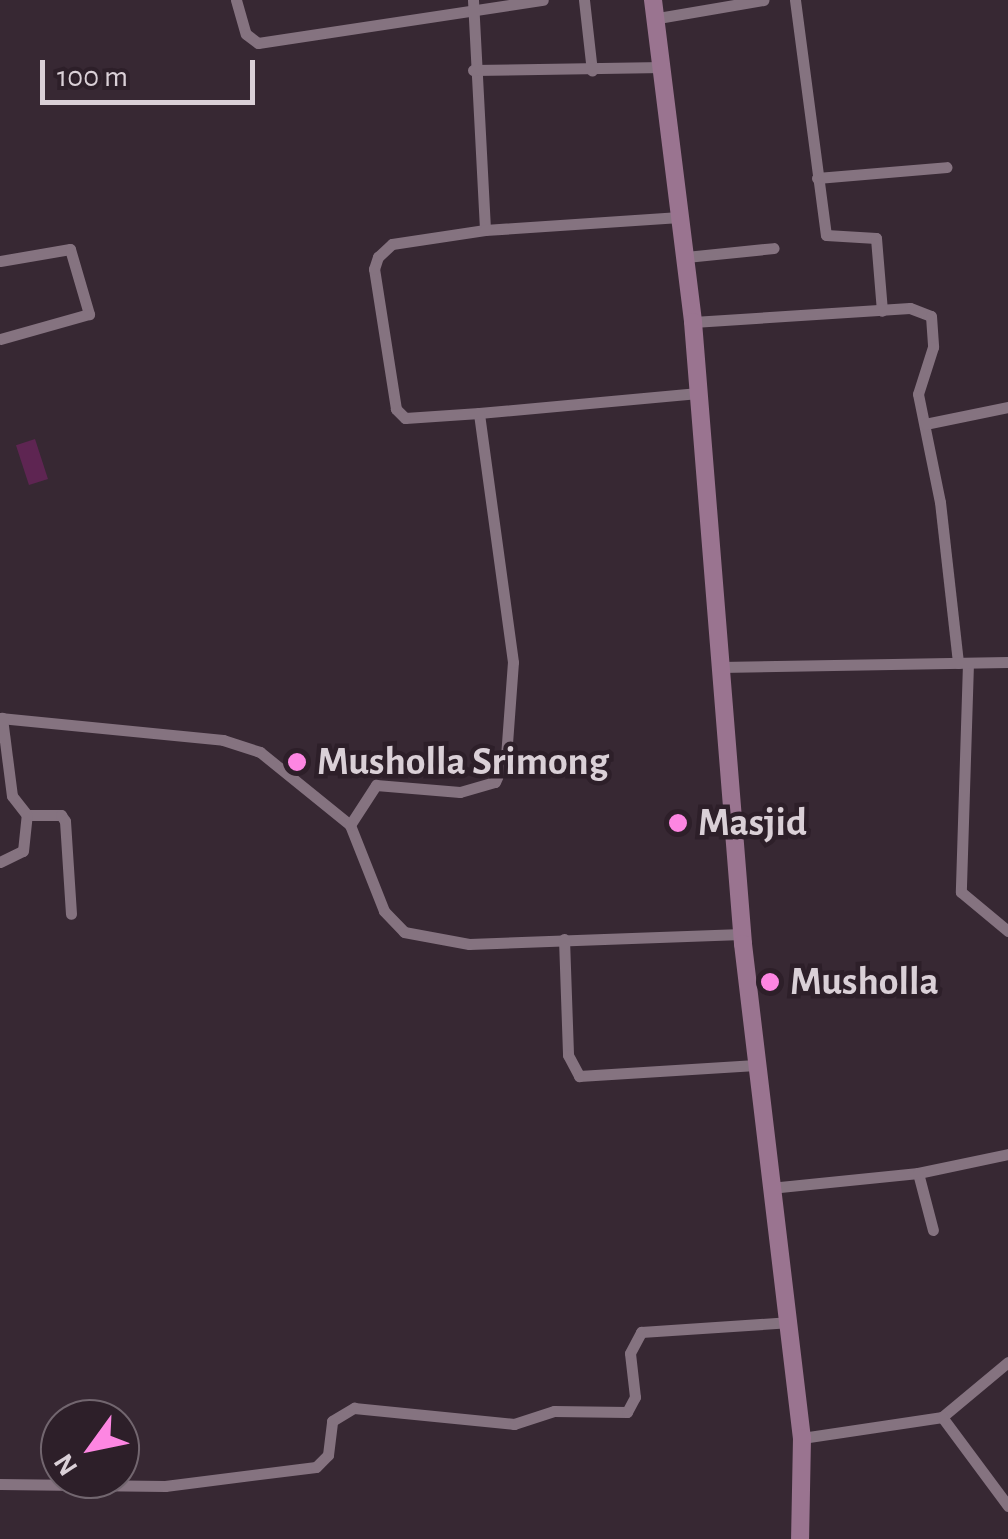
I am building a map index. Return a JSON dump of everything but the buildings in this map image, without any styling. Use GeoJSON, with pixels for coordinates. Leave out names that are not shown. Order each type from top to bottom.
{"type":"FeatureCollection","features":[{"type":"Feature","properties":{"kind":"street"},"geometry":{"type":"LineString","coordinates":[[236,0],[246,34],[258,43],[472,6],[543,0]]}},
{"type":"Feature","properties":{"kind":"street"},"geometry":{"type":"LineString","coordinates":[[584,0],[592,71]]}},
{"type":"Feature","properties":{"kind":"street"},"geometry":{"type":"LineString","coordinates":[[763,0],[656,9],[693,322],[742,934],[768,1188],[791,1322],[802,1438],[800,1539]]}},
{"type":"Feature","properties":{"kind":"street"},"geometry":{"type":"LineString","coordinates":[[795,0],[827,236],[876,238],[882,311]]}},
{"type":"Feature","properties":{"kind":"street"},"geometry":{"type":"LineString","coordinates":[[472,6],[485,230]]}},
{"type":"Feature","properties":{"kind":"street"},"geometry":{"type":"LineString","coordinates":[[474,70],[592,71],[665,66]]}},
{"type":"Feature","properties":{"kind":"street"},"geometry":{"type":"LineString","coordinates":[[817,178],[948,167]]}},
{"type":"Feature","properties":{"kind":"street"},"geometry":{"type":"LineString","coordinates":[[680,218],[485,230],[392,244],[374,269],[396,410],[405,418],[698,393]]}},
{"type":"Feature","properties":{"kind":"street"},"geometry":{"type":"LineString","coordinates":[[686,257],[774,248]]}},
{"type":"Feature","properties":{"kind":"street"},"geometry":{"type":"LineString","coordinates":[[0,262],[70,250],[89,314],[0,339]]}},
{"type":"Feature","properties":{"kind":"street"},"geometry":{"type":"LineString","coordinates":[[693,322],[910,308],[931,316],[933,347],[918,384],[963,663],[961,892],[979,914],[1008,931]]}},
{"type":"Feature","properties":{"kind":"street"},"geometry":{"type":"LineString","coordinates":[[925,424],[1008,407]]}},
{"type":"Feature","properties":{"kind":"street"},"geometry":{"type":"LineString","coordinates":[[350,826],[376,784],[474,790],[495,782],[506,758],[512,662],[479,413]]}},
{"type":"Feature","properties":{"kind":"street"},"geometry":{"type":"LineString","coordinates":[[720,667],[1008,662]]}},
{"type":"Feature","properties":{"kind":"street"},"geometry":{"type":"LineString","coordinates":[[0,862],[24,851],[27,815],[12,796],[1,718],[240,743],[260,752],[350,826],[384,911],[404,932],[469,944],[742,934]]}},
{"type":"Feature","properties":{"kind":"street"},"geometry":{"type":"LineString","coordinates":[[27,815],[61,815],[65,821],[71,914]]}},
{"type":"Feature","properties":{"kind":"street"},"geometry":{"type":"LineString","coordinates":[[564,939],[568,1054],[583,1078],[756,1065]]}},
{"type":"Feature","properties":{"kind":"street"},"geometry":{"type":"LineString","coordinates":[[768,1188],[918,1173],[1008,1154]]}},
{"type":"Feature","properties":{"kind":"street"},"geometry":{"type":"LineString","coordinates":[[918,1173],[932,1230]]}},
{"type":"Feature","properties":{"kind":"street"},"geometry":{"type":"LineString","coordinates":[[0,1484],[164,1486],[316,1467],[328,1455],[332,1421],[354,1408],[514,1424],[554,1411],[627,1412],[635,1397],[630,1352],[641,1332],[791,1322]]}},
{"type":"Feature","properties":{"kind":"street"},"geometry":{"type":"LineString","coordinates":[[802,1438],[942,1416],[1008,1362]]}},
{"type":"Feature","properties":{"kind":"street"},"geometry":{"type":"LineString","coordinates":[[942,1416],[1008,1506]]}},
{"type":"Feature","properties":{"kind":"place","name":"Musholla Srimong"},"geometry":{"type":"Point","coordinates":[297,762]}},
{"type":"Feature","properties":{"kind":"place","name":"Masjid"},"geometry":{"type":"Point","coordinates":[678,823]}},
{"type":"Feature","properties":{"kind":"place","name":"Musholla"},"geometry":{"type":"Point","coordinates":[770,982]}}]}
